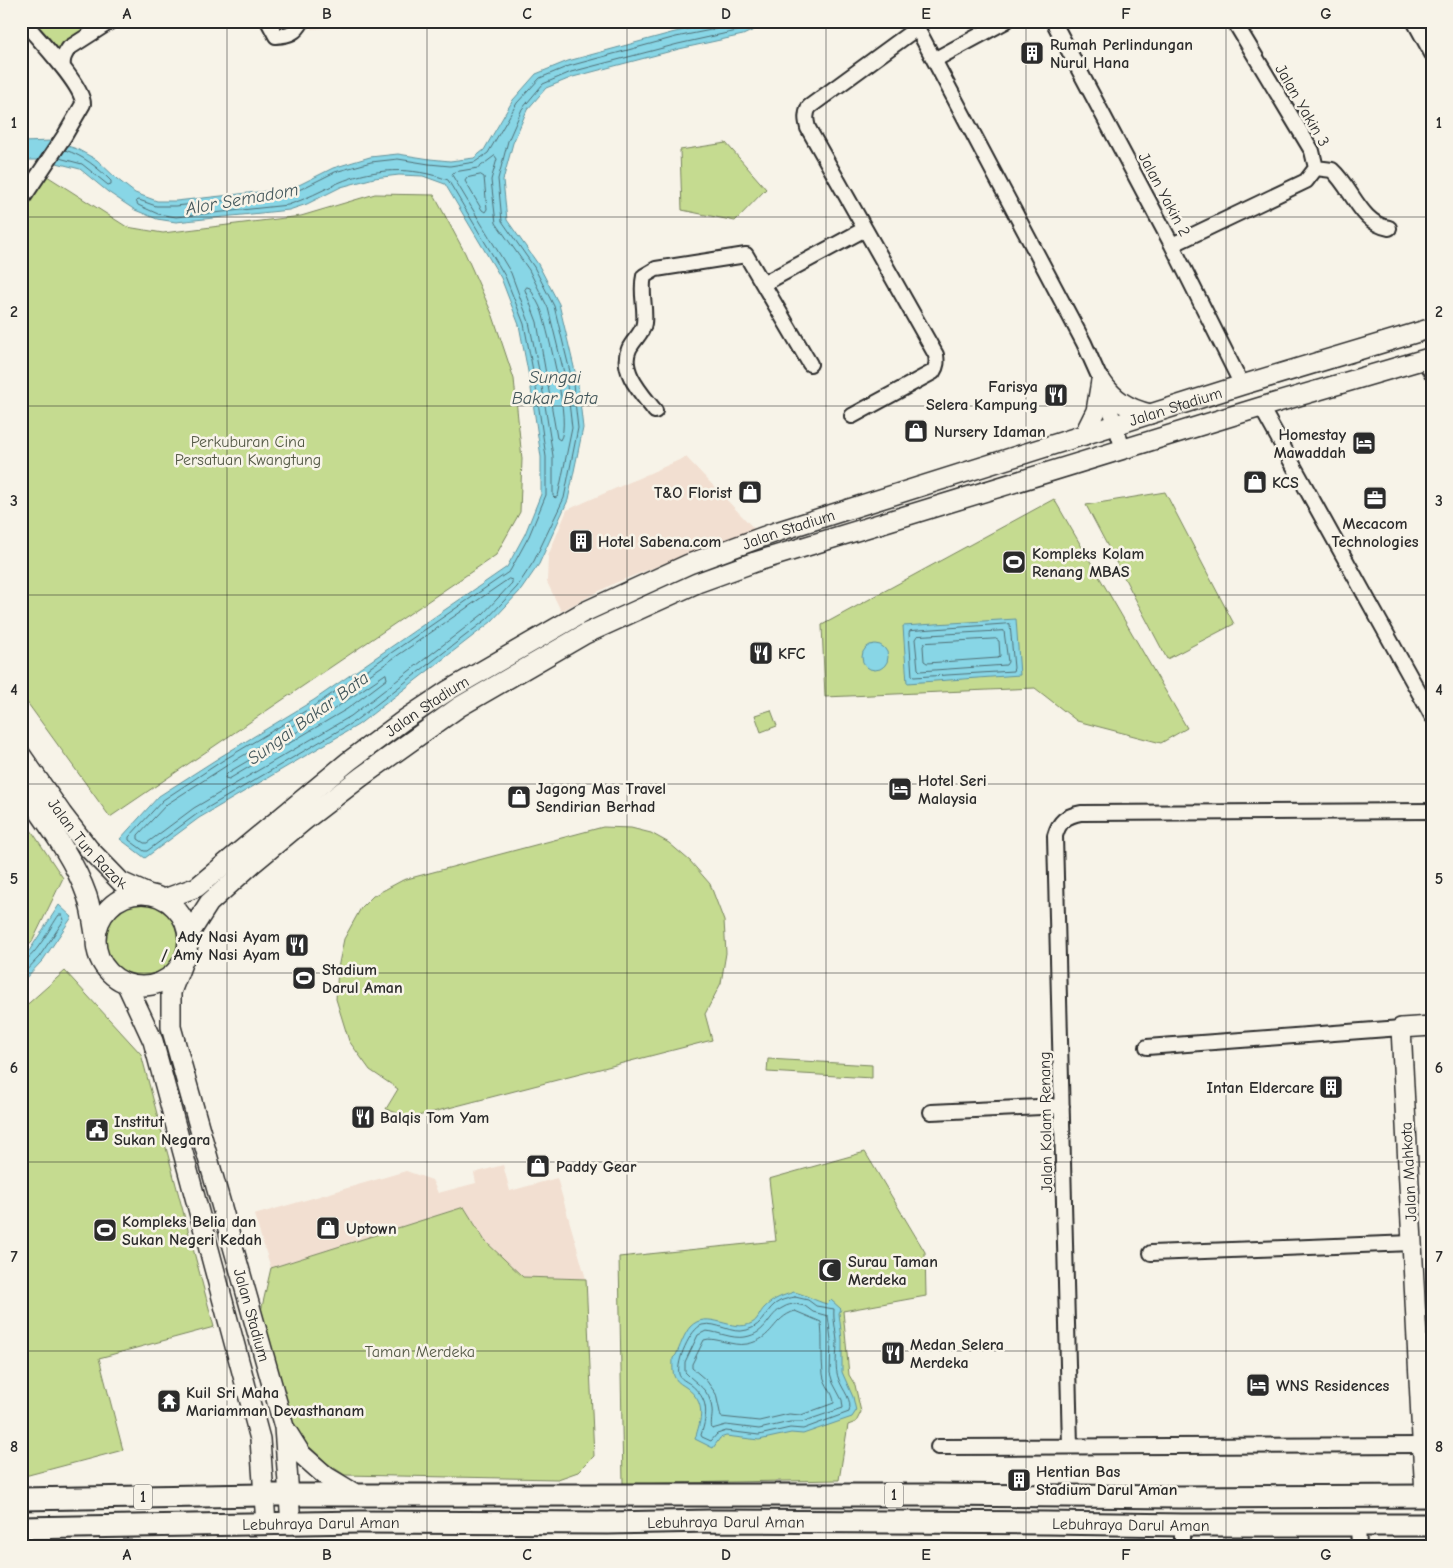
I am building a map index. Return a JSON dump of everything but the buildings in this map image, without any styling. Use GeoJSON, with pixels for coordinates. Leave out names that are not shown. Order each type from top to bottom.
{"type":"FeatureCollection","features":[{"type":"Feature","properties":{"kind":"main road","name":"Jalan Stadium"},"geometry":{"type":"LineString","coordinates":[[156,896],[197,888],[294,806],[404,720],[449,690],[582,613],[689,564],[737,546],[1242,384],[1432,328]]}},
{"type":"Feature","properties":{"kind":"main road","name":"Jalan Stadium"},"geometry":{"type":"LineString","coordinates":[[188,936],[209,903],[305,820],[361,777],[459,707],[585,634],[697,583],[755,562],[1261,407],[1429,363]]}},
{"type":"Feature","properties":{"kind":"main road"},"geometry":{"type":"LineString","coordinates":[[1101,381],[1116,400],[1126,406],[1150,414]]}},
{"type":"Feature","properties":{"kind":"main road"},"geometry":{"type":"LineString","coordinates":[[1084,435],[1096,410],[1101,381]]}},
{"type":"Feature","properties":{"kind":"main road","name":"Jalan Tun Razak"},"geometry":{"type":"LineString","coordinates":[[21,755],[89,849],[121,882],[156,896]]}},
{"type":"Feature","properties":{"kind":"main road","name":"Jalan Tun Razak"},"geometry":{"type":"LineString","coordinates":[[21,786],[74,867],[87,896],[95,934]]}},
{"type":"Feature","properties":{"kind":"main road"},"geometry":{"type":"LineString","coordinates":[[134,894],[156,896],[176,908],[184,921],[188,936],[187,952],[181,966],[170,977],[157,984],[142,987],[126,984],[113,977],[103,966],[96,951],[95,934],[99,921],[107,908],[119,899],[134,894]]}},
{"type":"Feature","properties":{"kind":"main road","name":"Jalan Stadium"},"geometry":{"type":"LineString","coordinates":[[181,966],[171,992],[171,1027],[284,1427],[291,1524]]}},
{"type":"Feature","properties":{"kind":"main road","name":"Jalan Stadium"},"geometry":{"type":"LineString","coordinates":[[126,984],[152,1041],[212,1256],[260,1439],[266,1524]]}},
{"type":"Feature","properties":{"kind":"main road"},"geometry":{"type":"LineString","coordinates":[[1401,1028],[1432,1026]]}},
{"type":"Feature","properties":{"kind":"main road","name":"Jalan Mahkota"},"geometry":{"type":"LineString","coordinates":[[1401,1028],[1422,1445],[1428,1496]]}},
{"type":"Feature","properties":{"kind":"main road"},"geometry":{"type":"LineString","coordinates":[[284,1427],[301,1454],[327,1477],[356,1496]]}},
{"type":"Feature","properties":{"kind":"main road","name":"Lebuhraya Darul Aman"},"geometry":{"type":"LineString","coordinates":[[21,1499],[265,1495],[1428,1496]]}},
{"type":"Feature","properties":{"kind":"main road","name":"Lebuhraya Darul Aman"},"geometry":{"type":"LineString","coordinates":[[21,1528],[266,1524],[720,1521],[1432,1525]]}},
{"type":"Feature","properties":{"kind":"street"},"geometry":{"type":"LineString","coordinates":[[21,201],[65,136],[83,104],[80,91],[23,21]]}},
{"type":"Feature","properties":{"kind":"street"},"geometry":{"type":"LineString","coordinates":[[63,68],[62,60],[69,48],[111,21]]}},
{"type":"Feature","properties":{"kind":"street"},"geometry":{"type":"LineString","coordinates":[[268,21],[276,36],[293,33],[298,29],[302,21]]}},
{"type":"Feature","properties":{"kind":"street"},"geometry":{"type":"LineString","coordinates":[[934,60],[1006,21]]}},
{"type":"Feature","properties":{"kind":"street","name":"Jalan Yakin 2"},"geometry":{"type":"LineString","coordinates":[[1053,21],[1172,245],[1242,384]]}},
{"type":"Feature","properties":{"kind":"street","name":"Jalan Yakin 3"},"geometry":{"type":"LineString","coordinates":[[1172,245],[1306,181],[1316,168],[1312,151],[1234,21]]}},
{"type":"Feature","properties":{"kind":"street"},"geometry":{"type":"LineString","coordinates":[[1414,21],[1432,54]]}},
{"type":"Feature","properties":{"kind":"street"},"geometry":{"type":"LineString","coordinates":[[852,416],[933,372],[936,368],[936,355],[808,128],[806,112],[809,107],[916,25],[1084,343],[1101,381],[1123,449]]}},
{"type":"Feature","properties":{"kind":"street"},"geometry":{"type":"LineString","coordinates":[[1316,168],[1332,170],[1347,186],[1370,220],[1390,228]]}},
{"type":"Feature","properties":{"kind":"street"},"geometry":{"type":"LineString","coordinates":[[763,284],[865,229]]}},
{"type":"Feature","properties":{"kind":"street"},"geometry":{"type":"LineString","coordinates":[[655,411],[630,375],[627,359],[629,349],[644,327],[642,284],[644,276],[656,269],[746,255],[810,364]]}},
{"type":"Feature","properties":{"kind":"street"},"geometry":{"type":"LineString","coordinates":[[1261,407],[1432,716]]}},
{"type":"Feature","properties":{"kind":"street","name":"Jalan Kolam Renang"},"geometry":{"type":"LineString","coordinates":[[1070,1446],[1055,836],[1057,827],[1062,820],[1070,815],[1081,813],[1432,811]]}},
{"type":"Feature","properties":{"kind":"street"},"geometry":{"type":"LineString","coordinates":[[1147,1047],[1401,1028]]}},
{"type":"Feature","properties":{"kind":"street"},"geometry":{"type":"LineString","coordinates":[[931,1112],[1062,1106]]}},
{"type":"Feature","properties":{"kind":"street"},"geometry":{"type":"LineString","coordinates":[[1151,1253],[1412,1242]]}},
{"type":"Feature","properties":{"kind":"street"},"geometry":{"type":"LineString","coordinates":[[938,1447],[1422,1445]]}},
{"type":"Feature","properties":{"kind":"street"},"geometry":{"type":"LineString","coordinates":[[1182,1525],[1182,1547]]}},
{"type":"Feature","properties":{"kind":"street"},"geometry":{"type":"LineString","coordinates":[[1358,1525],[1359,1547]]}},
{"type":"Feature","properties":{"kind":"shaded area"},"geometry":{"type":"Polygon","coordinates":[[[309,21],[424,21],[311,29],[309,21]]]}},
{"type":"Feature","properties":{"kind":"shaded area"},"geometry":{"type":"Polygon","coordinates":[[[686,457],[762,537],[693,552],[615,583],[561,611],[547,582],[548,556],[567,510],[686,457]]]}},
{"type":"Feature","properties":{"kind":"shaded area","name":"Uptown"},"geometry":{"type":"Polygon","coordinates":[[[503,1165],[510,1191],[557,1178],[586,1279],[523,1277],[485,1241],[464,1207],[271,1268],[254,1215],[406,1171],[432,1180],[438,1193],[476,1183],[474,1173],[503,1165]]]}},
{"type":"Feature","properties":{"kind":"green space"},"geometry":{"type":"Polygon","coordinates":[[[30,21],[101,21],[54,51],[30,21]]]}},
{"type":"Feature","properties":{"kind":"green space"},"geometry":{"type":"Polygon","coordinates":[[[726,143],[766,189],[735,221],[682,210],[680,150],[726,143]]]}},
{"type":"Feature","properties":{"kind":"green space","name":"Perkuburan Cina Persatuan Kwangtung"},"geometry":{"type":"Polygon","coordinates":[[[47,176],[127,227],[163,233],[301,216],[375,194],[434,195],[465,253],[493,316],[514,379],[522,459],[520,512],[496,555],[110,817],[21,694],[21,214],[47,176]]]}},
{"type":"Feature","properties":{"kind":"green space"},"geometry":{"type":"Polygon","coordinates":[[[1165,492],[1234,624],[1167,659],[1086,505],[1165,492]]]}},
{"type":"Feature","properties":{"kind":"green space","name":"Kompleks Kolam Renang MBAS"},"geometry":{"type":"Polygon","coordinates":[[[1054,499],[1187,728],[1161,743],[1077,721],[1035,688],[825,697],[822,625],[1054,499]]]}},
{"type":"Feature","properties":{"kind":"green space"},"geometry":{"type":"Polygon","coordinates":[[[771,710],[777,726],[761,732],[755,715],[771,710]]]}},
{"type":"Feature","properties":{"kind":"green space"},"geometry":{"type":"Polygon","coordinates":[[[21,815],[63,878],[32,942],[21,954],[21,815]]]}},
{"type":"Feature","properties":{"kind":"green space"},"geometry":{"type":"Polygon","coordinates":[[[603,827],[631,828],[651,833],[669,843],[690,861],[710,884],[724,921],[726,953],[721,983],[705,1014],[712,1040],[410,1118],[386,1109],[398,1089],[370,1070],[349,1041],[336,999],[338,968],[344,939],[361,908],[373,896],[403,880],[603,827]]]}},
{"type":"Feature","properties":{"kind":"green space"},"geometry":{"type":"Polygon","coordinates":[[[142,900],[157,903],[170,912],[179,925],[182,940],[179,955],[170,968],[157,977],[142,980],[127,977],[114,968],[105,955],[102,940],[105,925],[114,912],[127,903],[142,900]]]}},
{"type":"Feature","properties":{"kind":"green space","name":"Kompleks Belia dan Sukan Negeri Kedah"},"geometry":{"type":"Polygon","coordinates":[[[65,971],[141,1054],[214,1327],[99,1358],[123,1450],[21,1477],[21,1010],[65,971]]]}},
{"type":"Feature","properties":{"kind":"green space"},"geometry":{"type":"Polygon","coordinates":[[[768,1059],[872,1065],[872,1078],[767,1072],[768,1059]]]}},
{"type":"Feature","properties":{"kind":"green space"},"geometry":{"type":"Polygon","coordinates":[[[865,1152],[925,1252],[926,1296],[843,1311],[849,1375],[855,1385],[861,1412],[856,1422],[848,1425],[839,1480],[623,1484],[619,1257],[776,1241],[769,1179],[865,1152]]]}},
{"type":"Feature","properties":{"kind":"green space","name":"Taman Merdeka"},"geometry":{"type":"Polygon","coordinates":[[[464,1207],[485,1241],[523,1277],[586,1279],[594,1456],[578,1472],[558,1479],[345,1475],[328,1464],[295,1433],[259,1320],[271,1268],[464,1207]]]}},
{"type":"Feature","properties":{"kind":"water","name":"Sungai Bakar Bata"},"geometry":{"type":"Polygon","coordinates":[[[725,21],[773,21],[743,35],[679,49],[573,77],[546,88],[527,110],[513,143],[503,180],[507,220],[538,264],[559,304],[578,384],[583,428],[568,500],[539,564],[521,590],[491,622],[358,725],[199,818],[145,858],[120,839],[159,796],[314,700],[507,567],[525,534],[541,494],[541,457],[530,382],[519,325],[501,278],[445,184],[423,176],[399,175],[374,178],[341,187],[307,204],[289,210],[176,222],[157,219],[135,210],[108,192],[80,169],[45,160],[21,160],[21,142],[52,141],[77,149],[97,160],[135,193],[157,201],[176,201],[285,189],[299,185],[333,168],[370,157],[398,154],[450,161],[474,158],[484,150],[513,100],[536,74],[568,61],[675,32],[725,21]]]}},
{"type":"Feature","properties":{"kind":"water"},"geometry":{"type":"Polygon","coordinates":[[[1016,619],[1020,675],[907,683],[903,626],[1016,619]]]}},
{"type":"Feature","properties":{"kind":"water"},"geometry":{"type":"Polygon","coordinates":[[[875,644],[884,648],[888,657],[884,666],[875,670],[866,666],[862,657],[866,648],[875,644]]]}},
{"type":"Feature","properties":{"kind":"water"},"geometry":{"type":"Polygon","coordinates":[[[59,905],[72,917],[43,960],[21,983],[21,959],[29,951],[59,905]]]}},
{"type":"Feature","properties":{"kind":"water"},"geometry":{"type":"Polygon","coordinates":[[[794,1292],[827,1304],[831,1300],[841,1309],[839,1313],[842,1340],[842,1372],[853,1397],[856,1411],[852,1417],[803,1434],[791,1433],[759,1440],[726,1436],[720,1438],[713,1448],[695,1439],[701,1412],[700,1406],[693,1394],[676,1380],[673,1371],[673,1358],[690,1327],[704,1320],[744,1326],[756,1320],[764,1308],[771,1302],[794,1292]]]}},
{"type":"Feature","properties":{"kind":"place","name":"Rumah Perlindungan Nurul Hana"},"geometry":{"type":"Point","coordinates":[1032,53]}},
{"type":"Feature","properties":{"kind":"place","name":"Farisya Selera Kampung"},"geometry":{"type":"Point","coordinates":[1056,395]}},
{"type":"Feature","properties":{"kind":"place","name":"Nursery Idaman"},"geometry":{"type":"Point","coordinates":[916,431]}},
{"type":"Feature","properties":{"kind":"place","name":"Homestay Mawaddah"},"geometry":{"type":"Point","coordinates":[1364,443]}},
{"type":"Feature","properties":{"kind":"place","name":"KCS"},"geometry":{"type":"Point","coordinates":[1255,482]}},
{"type":"Feature","properties":{"kind":"place","name":"T&O Florist"},"geometry":{"type":"Point","coordinates":[750,492]}},
{"type":"Feature","properties":{"kind":"place","name":"Mecacom Technologies"},"geometry":{"type":"Point","coordinates":[1375,498]}},
{"type":"Feature","properties":{"kind":"place","name":"Hotel Sabena.com"},"geometry":{"type":"Point","coordinates":[581,541]}},
{"type":"Feature","properties":{"kind":"place","name":"Kompleks Kolam Renang MBAS"},"geometry":{"type":"Point","coordinates":[1014,562]}},
{"type":"Feature","properties":{"kind":"place","name":"KFC"},"geometry":{"type":"Point","coordinates":[761,653]}},
{"type":"Feature","properties":{"kind":"place","name":"Hotel Seri Malaysia"},"geometry":{"type":"Point","coordinates":[900,789]}},
{"type":"Feature","properties":{"kind":"place","name":"Jagong Mas Travel Sendirian Berhad"},"geometry":{"type":"Point","coordinates":[519,797]}},
{"type":"Feature","properties":{"kind":"place","name":"Ady Nasi Ayam / Amy Nasi Ayam"},"geometry":{"type":"Point","coordinates":[297,945]}},
{"type":"Feature","properties":{"kind":"place","name":"Stadium Darul Aman"},"geometry":{"type":"Point","coordinates":[304,978]}},
{"type":"Feature","properties":{"kind":"place","name":"Intan Eldercare"},"geometry":{"type":"Point","coordinates":[1331,1087]}},
{"type":"Feature","properties":{"kind":"place","name":"Balqis Tom Yam"},"geometry":{"type":"Point","coordinates":[363,1117]}},
{"type":"Feature","properties":{"kind":"place","name":"Institut Sukan Negara"},"geometry":{"type":"Point","coordinates":[97,1130]}},
{"type":"Feature","properties":{"kind":"place","name":"Paddy Gear"},"geometry":{"type":"Point","coordinates":[538,1166]}},
{"type":"Feature","properties":{"kind":"place","name":"Uptown"},"geometry":{"type":"Point","coordinates":[328,1228]}},
{"type":"Feature","properties":{"kind":"place","name":"Kompleks Belia dan Sukan Negeri Kedah"},"geometry":{"type":"Point","coordinates":[105,1230]}},
{"type":"Feature","properties":{"kind":"place","name":"Surau Taman Merdeka"},"geometry":{"type":"Point","coordinates":[830,1270]}},
{"type":"Feature","properties":{"kind":"place","name":"Medan Selera Merdeka"},"geometry":{"type":"Point","coordinates":[893,1353]}},
{"type":"Feature","properties":{"kind":"place","name":"WNS Residences"},"geometry":{"type":"Point","coordinates":[1258,1385]}},
{"type":"Feature","properties":{"kind":"place","name":"Kuil Sri Maha Mariamman Devasthanam"},"geometry":{"type":"Point","coordinates":[169,1401]}},
{"type":"Feature","properties":{"kind":"place","name":"Hentian Bas Stadium Darul Aman"},"geometry":{"type":"Point","coordinates":[1019,1480]}},
{"type":"Feature","properties":{"kind":"water label","name":"Alor Semadom"},"geometry":{"type":"Point","coordinates":[242,199]}}]}
